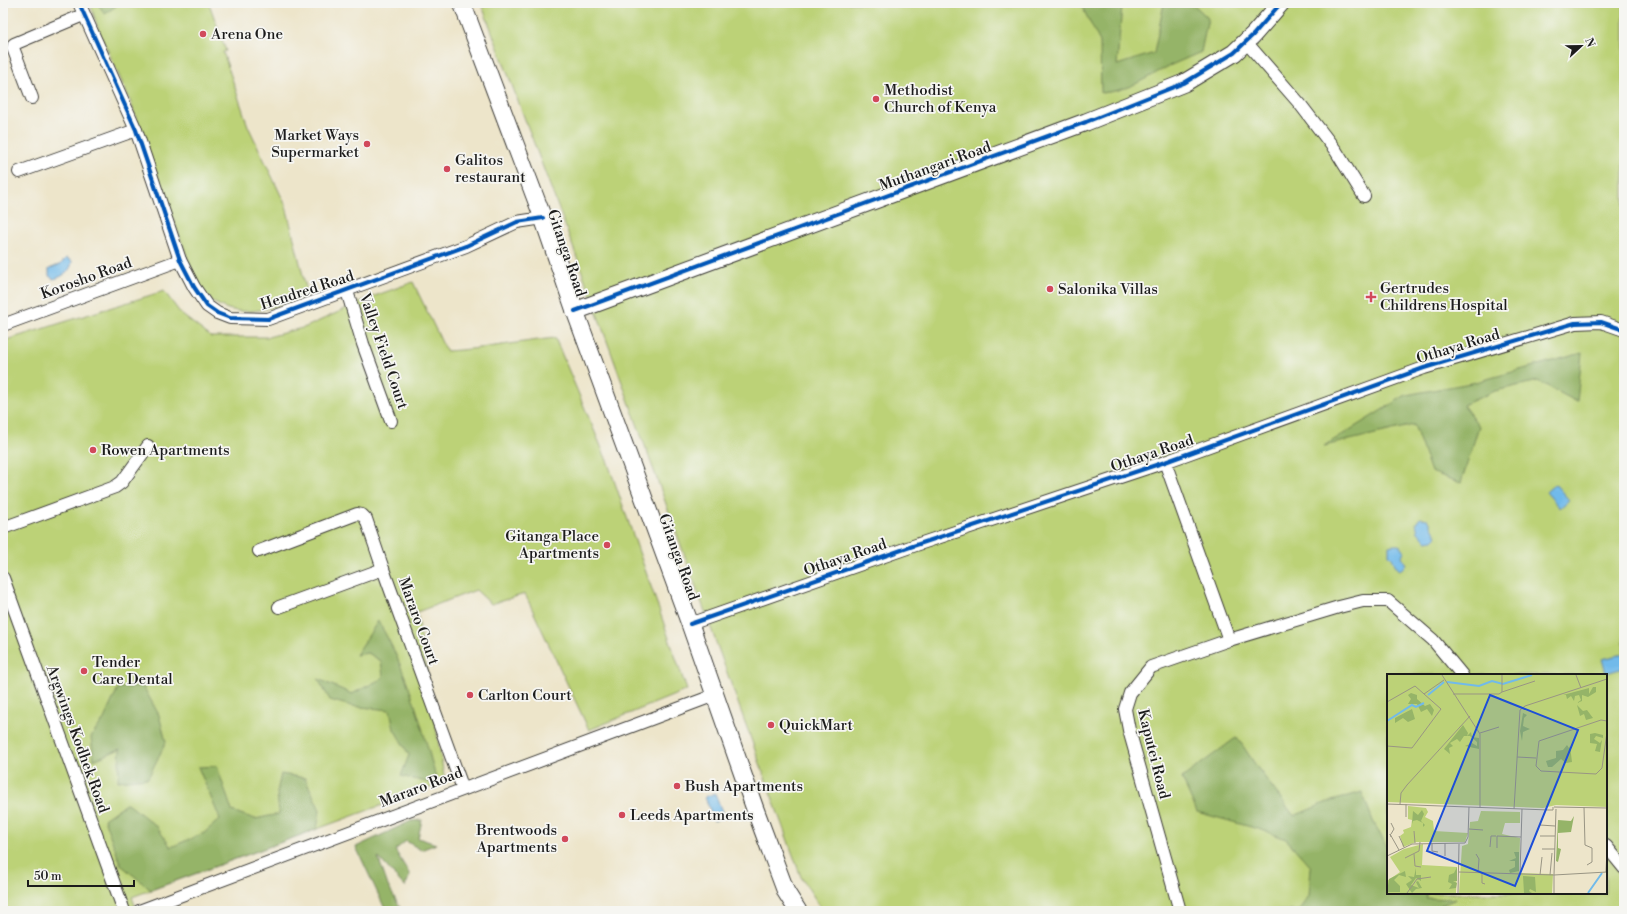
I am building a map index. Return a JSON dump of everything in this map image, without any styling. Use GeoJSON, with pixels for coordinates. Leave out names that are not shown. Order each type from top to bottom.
{"type":"FeatureCollection","features":[{"type":"Feature","properties":{"kind":"main road","name":"Gitanga Road"},"geometry":{"type":"LineString","coordinates":[[462,3],[543,218],[574,311],[690,624],[714,695],[786,892],[790,911]]}},
{"type":"Feature","properties":{"kind":"main road","name":"Muthangari Road"},"geometry":{"type":"LineString","coordinates":[[574,311],[1093,120],[1184,84],[1234,53],[1246,42],[1281,3]]}},
{"type":"Feature","properties":{"kind":"main road","name":"Gitanga Road"},"geometry":{"type":"LineString","coordinates":[[786,892],[798,911]]}},
{"type":"Feature","properties":{"kind":"street","name":"Hendred Road"},"geometry":{"type":"LineString","coordinates":[[79,3],[83,15],[136,130],[180,260],[194,288],[207,306],[217,313],[230,318],[268,319],[466,246],[516,222],[543,218]]}},
{"type":"Feature","properties":{"kind":"street"},"geometry":{"type":"LineString","coordinates":[[32,98],[13,48],[14,44],[83,15]]}},
{"type":"Feature","properties":{"kind":"street"},"geometry":{"type":"LineString","coordinates":[[1246,42],[1300,104],[1327,139],[1364,196]]}},
{"type":"Feature","properties":{"kind":"street"},"geometry":{"type":"LineString","coordinates":[[19,172],[136,130]]}},
{"type":"Feature","properties":{"kind":"street","name":"Korosho Road"},"geometry":{"type":"LineString","coordinates":[[3,326],[180,260]]}},
{"type":"Feature","properties":{"kind":"street","name":"Valley Field Court"},"geometry":{"type":"LineString","coordinates":[[347,291],[363,344],[391,421]]}},
{"type":"Feature","properties":{"kind":"street","name":"Othaya Road"},"geometry":{"type":"LineString","coordinates":[[690,624],[913,546],[1165,462],[1424,368],[1575,323],[1601,322],[1624,330]]}},
{"type":"Feature","properties":{"kind":"street"},"geometry":{"type":"LineString","coordinates":[[3,528],[116,487],[122,482],[148,446]]}},
{"type":"Feature","properties":{"kind":"street"},"geometry":{"type":"LineString","coordinates":[[1165,462],[1229,640]]}},
{"type":"Feature","properties":{"kind":"street"},"geometry":{"type":"LineString","coordinates":[[259,551],[357,514],[362,515],[366,519],[383,569]]}},
{"type":"Feature","properties":{"kind":"street","name":"Mararo Court"},"geometry":{"type":"LineString","coordinates":[[279,607],[383,569],[463,789]]}},
{"type":"Feature","properties":{"kind":"street","name":"Argwings Kodhek Road"},"geometry":{"type":"LineString","coordinates":[[3,578],[124,911]]}},
{"type":"Feature","properties":{"kind":"street","name":"Kaputei Road"},"geometry":{"type":"LineString","coordinates":[[1180,911],[1129,730],[1125,709],[1130,694],[1151,667],[1229,640],[1363,601],[1388,601],[1433,640],[1461,674]]}},
{"type":"Feature","properties":{"kind":"street","name":"Mararo Road"},"geometry":{"type":"LineString","coordinates":[[139,911],[714,695]]}},
{"type":"Feature","properties":{"kind":"street"},"geometry":{"type":"LineString","coordinates":[[1607,847],[1624,868]]}},
{"type":"Feature","properties":{"kind":"green space"},"geometry":{"type":"Polygon","coordinates":[[[90,3],[207,3],[210,6],[226,51],[223,52],[248,126],[286,206],[308,296],[282,305],[255,311],[241,311],[228,309],[216,303],[205,294],[192,270],[129,98],[99,31],[90,3]]]}},
{"type":"Feature","properties":{"kind":"green space"},"geometry":{"type":"Polygon","coordinates":[[[97,3],[120,3],[105,14],[97,3]]]}},
{"type":"Feature","properties":{"kind":"green space"},"geometry":{"type":"Polygon","coordinates":[[[481,3],[1624,3],[1624,911],[823,911],[801,877],[569,236],[481,3]]]}},
{"type":"Feature","properties":{"kind":"green space"},"geometry":{"type":"Polygon","coordinates":[[[1080,3],[1120,3],[1122,6],[1117,65],[1154,53],[1164,3],[1192,3],[1208,18],[1201,52],[1169,66],[1129,87],[1101,93],[1100,42],[1080,3]]]}},
{"type":"Feature","properties":{"kind":"green space"},"geometry":{"type":"Polygon","coordinates":[[[413,282],[446,351],[473,349],[555,338],[608,463],[687,690],[589,730],[525,594],[491,604],[476,590],[417,612],[445,782],[132,897],[137,911],[3,911],[3,341],[164,291],[181,314],[211,337],[268,337],[306,327],[369,298],[413,282]]]}},
{"type":"Feature","properties":{"kind":"green space"},"geometry":{"type":"Polygon","coordinates":[[[1582,353],[1577,402],[1538,381],[1495,391],[1463,405],[1479,426],[1461,483],[1431,472],[1414,425],[1324,446],[1406,395],[1476,382],[1582,353]]]}},
{"type":"Feature","properties":{"kind":"green space"},"geometry":{"type":"Polygon","coordinates":[[[378,621],[398,660],[414,701],[438,785],[401,776],[409,755],[394,729],[390,710],[351,706],[330,700],[318,679],[352,694],[379,680],[383,676],[381,661],[368,653],[356,655],[378,621]]]}},
{"type":"Feature","properties":{"kind":"green space"},"geometry":{"type":"Polygon","coordinates":[[[143,686],[159,715],[166,742],[148,778],[118,781],[120,749],[94,760],[91,737],[104,719],[118,688],[143,686]]]}},
{"type":"Feature","properties":{"kind":"green space"},"geometry":{"type":"Polygon","coordinates":[[[1237,737],[1257,767],[1294,816],[1325,803],[1362,792],[1373,821],[1387,847],[1387,894],[1428,894],[1426,898],[1456,899],[1428,911],[1298,911],[1309,896],[1311,867],[1286,839],[1262,830],[1197,812],[1182,778],[1237,737]]]}},
{"type":"Feature","properties":{"kind":"green space"},"geometry":{"type":"Polygon","coordinates":[[[217,766],[232,811],[255,819],[279,814],[277,792],[281,774],[305,778],[320,810],[317,829],[151,890],[121,865],[104,819],[127,803],[156,826],[171,847],[204,833],[220,819],[198,767],[217,766]]]}},
{"type":"Feature","properties":{"kind":"green space"},"geometry":{"type":"Polygon","coordinates":[[[422,820],[418,838],[436,844],[421,850],[406,841],[395,850],[410,875],[405,887],[378,857],[388,886],[402,911],[386,911],[356,847],[411,821],[422,820]]]}},
{"type":"Feature","properties":{"kind":"water"},"geometry":{"type":"Polygon","coordinates":[[[66,258],[72,261],[72,264],[68,270],[63,275],[53,279],[49,276],[49,269],[61,264],[66,258]]]}},
{"type":"Feature","properties":{"kind":"water"},"geometry":{"type":"Polygon","coordinates":[[[1555,484],[1569,500],[1560,508],[1546,492],[1555,484]]]}},
{"type":"Feature","properties":{"kind":"water"},"geometry":{"type":"Polygon","coordinates":[[[1420,518],[1428,519],[1437,536],[1433,540],[1426,541],[1418,532],[1416,523],[1420,518]]]}},
{"type":"Feature","properties":{"kind":"water"},"geometry":{"type":"Polygon","coordinates":[[[1400,545],[1404,551],[1402,556],[1406,565],[1400,570],[1396,567],[1389,555],[1389,546],[1400,545]]]}},
{"type":"Feature","properties":{"kind":"water"},"geometry":{"type":"Polygon","coordinates":[[[1624,654],[1624,668],[1606,673],[1602,659],[1624,654]]]}},
{"type":"Feature","properties":{"kind":"water"},"geometry":{"type":"Polygon","coordinates":[[[715,793],[724,817],[714,821],[705,797],[715,793]]]}},
{"type":"Feature","properties":{"kind":"cycle path"},"geometry":{"type":"LineString","coordinates":[[79,3],[136,130],[180,260],[194,287],[207,306],[217,313],[230,318],[268,319],[466,246],[517,222],[543,218]]}},
{"type":"Feature","properties":{"kind":"cycle path"},"geometry":{"type":"LineString","coordinates":[[575,311],[1086,122],[1184,83],[1234,53],[1253,35],[1281,3]]}},
{"type":"Feature","properties":{"kind":"cycle path"},"geometry":{"type":"LineString","coordinates":[[690,624],[913,546],[1165,462],[1424,368],[1575,323],[1601,322],[1624,330]]}},
{"type":"Feature","properties":{"kind":"place","name":"Arena One"},"geometry":{"type":"Point","coordinates":[203,34]}},
{"type":"Feature","properties":{"kind":"place","name":"Methodist Church of Kenya"},"geometry":{"type":"Point","coordinates":[876,99]}},
{"type":"Feature","properties":{"kind":"place","name":"Market Ways Supermarket"},"geometry":{"type":"Point","coordinates":[367,144]}},
{"type":"Feature","properties":{"kind":"place","name":"Galitos restaurant"},"geometry":{"type":"Point","coordinates":[447,169]}},
{"type":"Feature","properties":{"kind":"place","name":"Salonika Villas"},"geometry":{"type":"Point","coordinates":[1050,289]}},
{"type":"Feature","properties":{"kind":"place","name":"Gertrudes Childrens Hospital"},"geometry":{"type":"Point","coordinates":[1371,297]}},
{"type":"Feature","properties":{"kind":"place","name":"Rowen Apartments"},"geometry":{"type":"Point","coordinates":[93,450]}},
{"type":"Feature","properties":{"kind":"place","name":"Gitanga Place Apartments"},"geometry":{"type":"Point","coordinates":[607,545]}},
{"type":"Feature","properties":{"kind":"place","name":"Tender Care Dental"},"geometry":{"type":"Point","coordinates":[84,671]}},
{"type":"Feature","properties":{"kind":"place","name":"Carlton Court"},"geometry":{"type":"Point","coordinates":[470,695]}},
{"type":"Feature","properties":{"kind":"place","name":"QuickMart"},"geometry":{"type":"Point","coordinates":[771,725]}},
{"type":"Feature","properties":{"kind":"place","name":"Bush Apartments"},"geometry":{"type":"Point","coordinates":[677,786]}},
{"type":"Feature","properties":{"kind":"place","name":"Leeds Apartments"},"geometry":{"type":"Point","coordinates":[622,815]}},
{"type":"Feature","properties":{"kind":"place","name":"Brentwoods Apartments"},"geometry":{"type":"Point","coordinates":[565,839]}}]}
